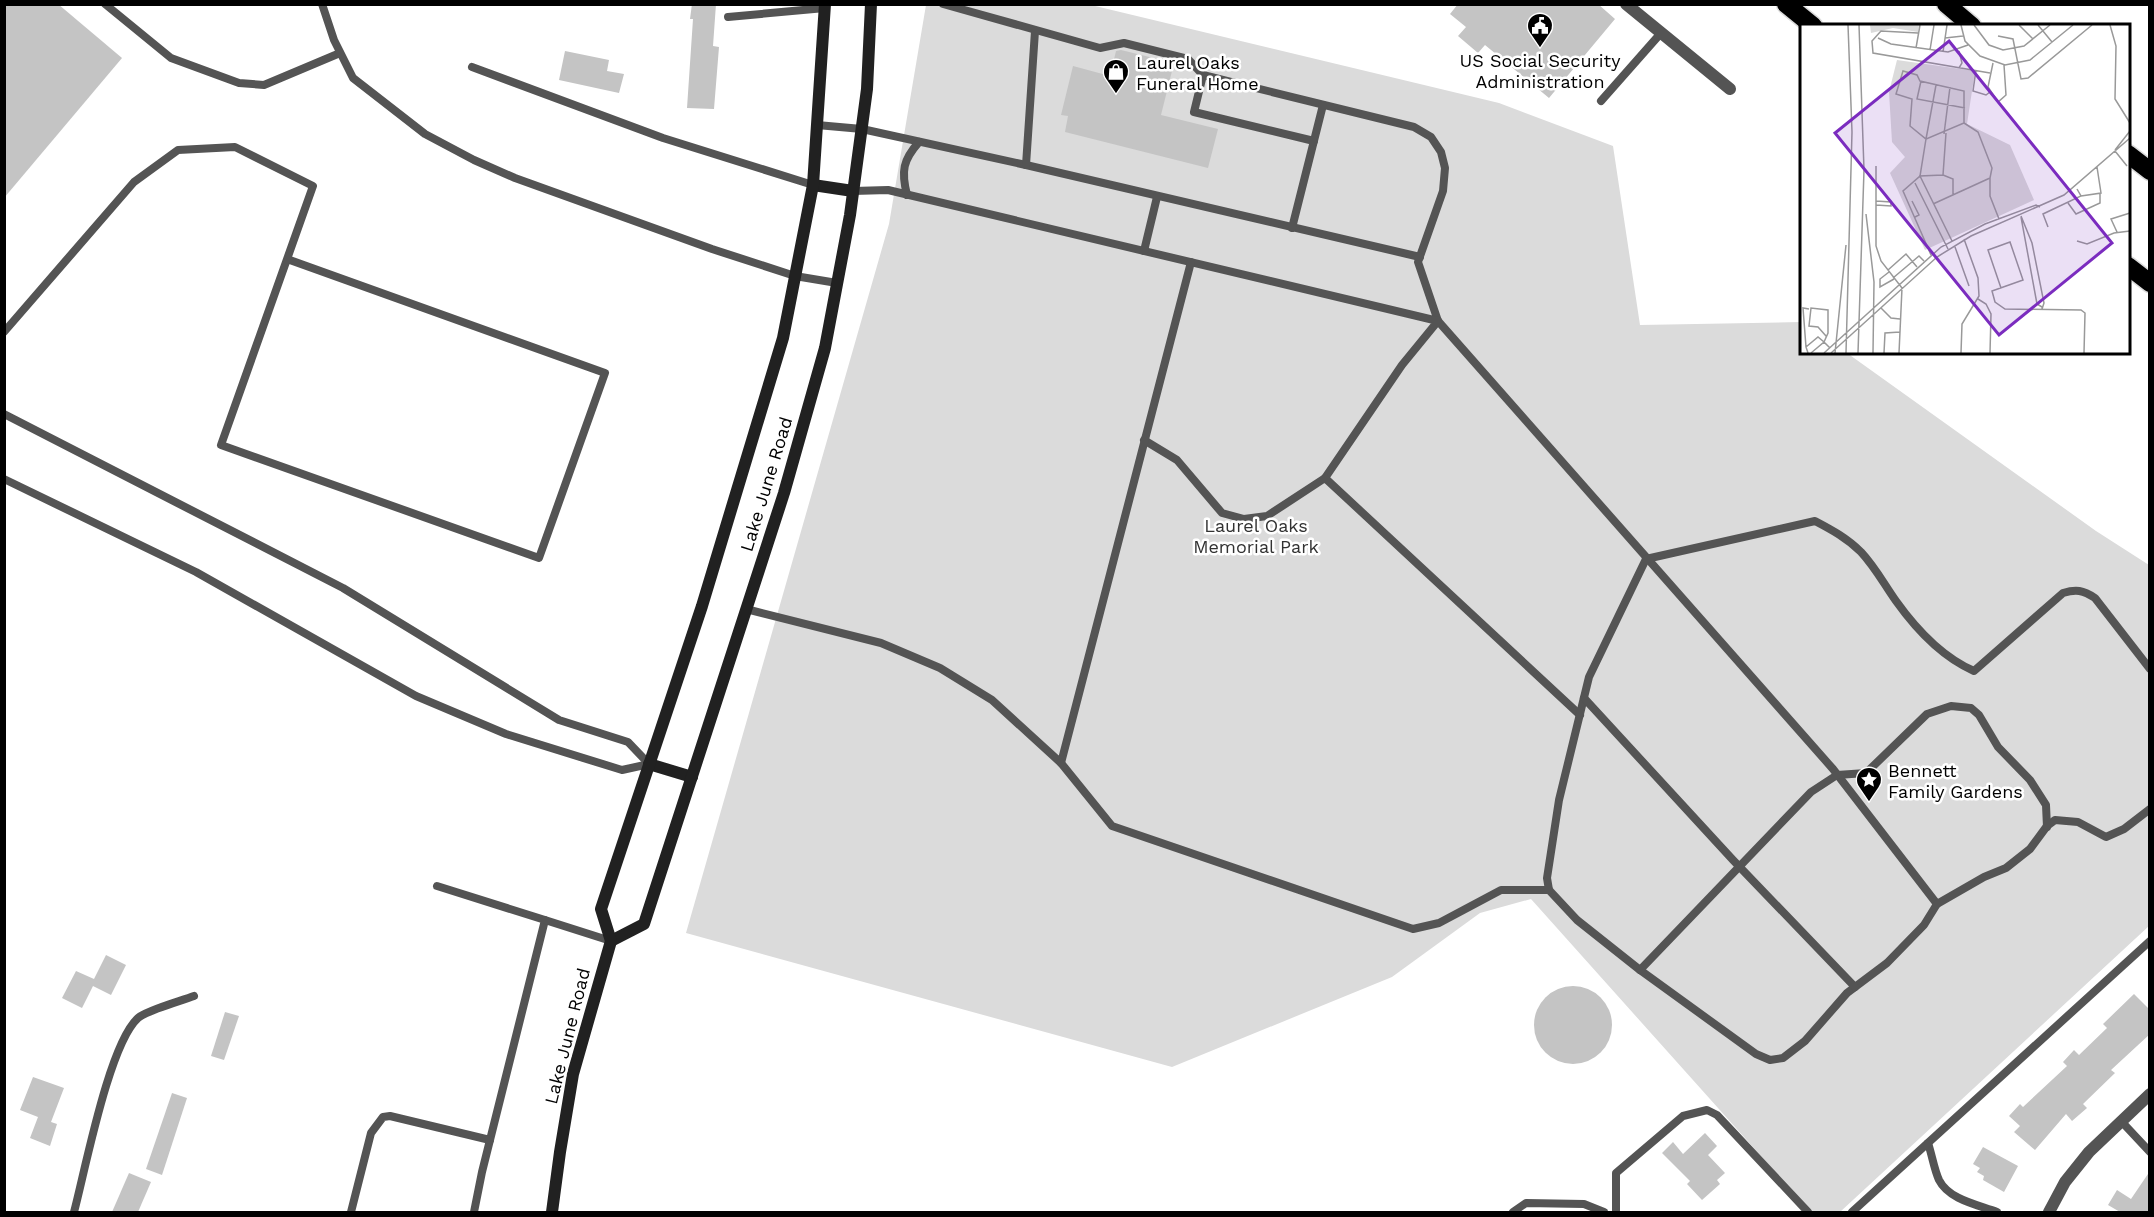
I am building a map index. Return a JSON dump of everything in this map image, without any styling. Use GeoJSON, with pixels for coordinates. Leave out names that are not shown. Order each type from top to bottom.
{"type":"FeatureCollection","features":[{"type":"Feature","properties":{"kind":"highway"},"geometry":{"type":"LineString","coordinates":[[1786,4],[1811,24]]}},
{"type":"Feature","properties":{"kind":"highway"},"geometry":{"type":"LineString","coordinates":[[1946,4],[1969,24]]}},
{"type":"Feature","properties":{"kind":"highway"},"geometry":{"type":"LineString","coordinates":[[2130,156],[2150,171]]}},
{"type":"Feature","properties":{"kind":"highway"},"geometry":{"type":"LineString","coordinates":[[2130,268],[2150,283]]}},
{"type":"Feature","properties":{"kind":"main road","name":"Lake June Road"},"geometry":{"type":"LineString","coordinates":[[611,940],[644,924],[784,493],[822,359],[854,191],[867,89],[871,4]]}},
{"type":"Feature","properties":{"kind":"main road","name":"Lake June Road"},"geometry":{"type":"LineString","coordinates":[[552,1212],[573,1074],[611,940],[601,909],[702,606],[783,338],[813,184],[825,6]]}},
{"type":"Feature","properties":{"kind":"main road"},"geometry":{"type":"LineString","coordinates":[[813,184],[854,191]]}},
{"type":"Feature","properties":{"kind":"main road"},"geometry":{"type":"LineString","coordinates":[[650,764],[692,777]]}},
{"type":"Feature","properties":{"kind":"street"},"geometry":{"type":"LineString","coordinates":[[1626,4],[1730,89]]}},
{"type":"Feature","properties":{"kind":"street"},"geometry":{"type":"LineString","coordinates":[[2049,1212],[2065,1182],[2089,1152],[2150,1094]]}},
{"type":"Feature","properties":{"kind":"lane"},"geometry":{"type":"LineString","coordinates":[[105,4],[171,58],[239,83],[264,85],[340,53]]}},
{"type":"Feature","properties":{"kind":"lane"},"geometry":{"type":"LineString","coordinates":[[322,4],[340,53],[353,78],[425,134],[474,160],[548,190],[795,276],[837,283]]}},
{"type":"Feature","properties":{"kind":"lane"},"geometry":{"type":"LineString","coordinates":[[943,4],[1100,48],[1124,43],[1188,59],[1203,75],[1414,127],[1431,137],[1441,152],[1445,168],[1443,191],[1418,262],[1438,321],[1837,775],[1937,904]]}},
{"type":"Feature","properties":{"kind":"lane"},"geometry":{"type":"LineString","coordinates":[[728,17],[825,6]]}},
{"type":"Feature","properties":{"kind":"lane"},"geometry":{"type":"LineString","coordinates":[[1026,165],[1035,31]]}},
{"type":"Feature","properties":{"kind":"lane"},"geometry":{"type":"LineString","coordinates":[[1600,101],[1661,33]]}},
{"type":"Feature","properties":{"kind":"lane"},"geometry":{"type":"LineString","coordinates":[[472,67],[663,138],[813,184]]}},
{"type":"Feature","properties":{"kind":"lane"},"geometry":{"type":"LineString","coordinates":[[1203,75],[1194,111],[1314,141]]}},
{"type":"Feature","properties":{"kind":"lane"},"geometry":{"type":"LineString","coordinates":[[1292,228],[1323,105]]}},
{"type":"Feature","properties":{"kind":"lane"},"geometry":{"type":"LineString","coordinates":[[817,125],[861,129],[1026,165],[1420,257]]}},
{"type":"Feature","properties":{"kind":"lane"},"geometry":{"type":"LineString","coordinates":[[907,195],[902,177],[907,155],[919,142]]}},
{"type":"Feature","properties":{"kind":"lane"},"geometry":{"type":"LineString","coordinates":[[4,332],[134,182],[178,150],[235,147],[313,186],[287,259],[221,445],[539,558],[605,373],[287,259]]}},
{"type":"Feature","properties":{"kind":"lane"},"geometry":{"type":"LineString","coordinates":[[854,191],[888,190],[1438,321]]}},
{"type":"Feature","properties":{"kind":"lane"},"geometry":{"type":"LineString","coordinates":[[1144,251],[1157,197]]}},
{"type":"Feature","properties":{"kind":"lane"},"geometry":{"type":"LineString","coordinates":[[1061,763],[1191,262]]}},
{"type":"Feature","properties":{"kind":"lane"},"geometry":{"type":"LineString","coordinates":[[1144,440],[1177,460],[1222,513],[1244,519],[1267,516],[1325,478],[1402,365],[1438,321]]}},
{"type":"Feature","properties":{"kind":"lane"},"geometry":{"type":"LineString","coordinates":[[4,414],[343,588],[559,720],[628,742],[650,764]]}},
{"type":"Feature","properties":{"kind":"lane"},"geometry":{"type":"LineString","coordinates":[[1325,478],[1580,715]]}},
{"type":"Feature","properties":{"kind":"lane"},"geometry":{"type":"LineString","coordinates":[[4,479],[196,572],[416,696],[506,734],[622,770],[650,764]]}},
{"type":"Feature","properties":{"kind":"lane"},"geometry":{"type":"LineString","coordinates":[[1647,559],[1815,521],[1839,533],[1860,551],[1880,574],[1896,601],[1927,638],[1965,667],[1974,671],[2063,593],[2075,589],[2095,598],[2150,669]]}},
{"type":"Feature","properties":{"kind":"lane"},"geometry":{"type":"LineString","coordinates":[[1647,559],[1589,677],[1559,800],[1547,878],[1550,890],[1577,920],[1640,970],[1756,1054],[1770,1060],[1783,1058],[1805,1041],[1847,993],[1887,963],[1924,925],[1937,904],[1984,877],[2006,868],[2030,849],[2055,820],[2078,822],[2106,837],[2124,829],[2150,810]]}},
{"type":"Feature","properties":{"kind":"lane"},"geometry":{"type":"LineString","coordinates":[[746,609],[880,643],[940,668],[992,700],[1061,763],[1112,826],[1413,929],[1439,923],[1501,890],[1550,890]]}},
{"type":"Feature","properties":{"kind":"lane"},"geometry":{"type":"LineString","coordinates":[[1584,698],[1739,866],[1855,987]]}},
{"type":"Feature","properties":{"kind":"lane"},"geometry":{"type":"LineString","coordinates":[[1640,970],[1811,792],[1837,775],[1866,773],[1927,714],[1951,706],[1971,708],[1979,715],[1998,747],[2030,780],[2046,805],[2047,827]]}},
{"type":"Feature","properties":{"kind":"lane"},"geometry":{"type":"LineString","coordinates":[[437,886],[611,940]]}},
{"type":"Feature","properties":{"kind":"lane"},"geometry":{"type":"LineString","coordinates":[[474,1212],[545,920]]}},
{"type":"Feature","properties":{"kind":"lane"},"geometry":{"type":"LineString","coordinates":[[1852,1212],[2150,940]]}},
{"type":"Feature","properties":{"kind":"lane"},"geometry":{"type":"LineString","coordinates":[[74,1212],[106,1090],[125,1037],[140,1017],[194,996]]}},
{"type":"Feature","properties":{"kind":"lane"},"geometry":{"type":"LineString","coordinates":[[1616,1212],[1616,1173],[1683,1116],[1707,1110],[1718,1115],[1808,1212]]}},
{"type":"Feature","properties":{"kind":"lane"},"geometry":{"type":"LineString","coordinates":[[351,1212],[371,1133],[383,1117],[390,1116],[490,1140]]}},
{"type":"Feature","properties":{"kind":"lane"},"geometry":{"type":"LineString","coordinates":[[2121,1121],[2150,1152]]}},
{"type":"Feature","properties":{"kind":"lane"},"geometry":{"type":"LineString","coordinates":[[1928,1143],[1940,1181],[1947,1190],[1956,1196],[1997,1212]]}},
{"type":"Feature","properties":{"kind":"lane"},"geometry":{"type":"LineString","coordinates":[[1513,1212],[1526,1203],[1584,1204],[1604,1212]]}},
{"type":"Feature","properties":{"kind":"green space","name":"Laurel Oaks Memorial Park"},"geometry":{"type":"Polygon","coordinates":[[[926,5],[1091,5],[1499,103],[1613,146],[1640,325],[1800,322],[1800,354],[1848,354],[2096,531],[2149,565],[2149,926],[1840,1212],[1811,1212],[1531,899],[1480,913],[1392,977],[1172,1067],[686,933],[889,224],[926,5]]]}},
{"type":"Feature","properties":{"kind":"building"},"geometry":{"type":"Polygon","coordinates":[[[4,4],[58,4],[122,58],[4,198],[4,4]]]}},
{"type":"Feature","properties":{"kind":"building"},"geometry":{"type":"Polygon","coordinates":[[[692,4],[716,4],[713,46],[719,47],[714,109],[687,108],[692,4]]]}},
{"type":"Feature","properties":{"kind":"building","name":"US Social Security Administration"},"geometry":{"type":"Polygon","coordinates":[[[1458,4],[1598,4],[1615,19],[1549,98],[1485,45],[1478,53],[1458,36],[1466,27],[1450,14],[1458,4]]]}},
{"type":"Feature","properties":{"kind":"building","name":"Laurel Oaks Funeral Home"},"geometry":{"type":"Polygon","coordinates":[[[1121,50],[1174,63],[1161,115],[1218,129],[1208,168],[1065,132],[1068,116],[1061,115],[1073,66],[1110,76],[1116,51],[1121,50]]]}},
{"type":"Feature","properties":{"kind":"building"},"geometry":{"type":"Polygon","coordinates":[[[565,51],[609,60],[607,71],[624,74],[619,93],[559,80],[565,51]]]}},
{"type":"Feature","properties":{"kind":"building"},"geometry":{"type":"Polygon","coordinates":[[[106,955],[126,965],[111,995],[93,986],[82,1008],[62,998],[76,971],[94,979],[106,955]]]}},
{"type":"Feature","properties":{"kind":"building"},"geometry":{"type":"Polygon","coordinates":[[[1565,986],[1581,986],[1595,992],[1606,1003],[1612,1017],[1612,1033],[1606,1047],[1595,1058],[1581,1064],[1565,1064],[1551,1058],[1540,1047],[1534,1033],[1534,1017],[1540,1003],[1551,992],[1565,986]]]}},
{"type":"Feature","properties":{"kind":"building"},"geometry":{"type":"Polygon","coordinates":[[[2134,994],[2150,1010],[2150,1034],[2111,1070],[2115,1073],[2083,1104],[2087,1108],[2072,1121],[2066,1114],[2035,1150],[2014,1132],[2020,1126],[2009,1116],[2020,1104],[2023,1107],[2067,1066],[2063,1062],[2074,1050],[2079,1055],[2107,1028],[2103,1024],[2134,994]]]}},
{"type":"Feature","properties":{"kind":"building"},"geometry":{"type":"Polygon","coordinates":[[[225,1012],[239,1016],[224,1060],[211,1056],[225,1012]]]}},
{"type":"Feature","properties":{"kind":"building"},"geometry":{"type":"Polygon","coordinates":[[[33,1077],[64,1088],[51,1122],[57,1124],[50,1146],[30,1138],[38,1117],[20,1110],[33,1077]]]}},
{"type":"Feature","properties":{"kind":"building"},"geometry":{"type":"Polygon","coordinates":[[[172,1093],[187,1098],[162,1175],[146,1169],[172,1093]]]}},
{"type":"Feature","properties":{"kind":"building"},"geometry":{"type":"Polygon","coordinates":[[[1705,1133],[1717,1146],[1708,1155],[1725,1173],[1717,1180],[1720,1184],[1702,1200],[1687,1184],[1690,1181],[1662,1153],[1673,1142],[1683,1154],[1705,1133]]]}},
{"type":"Feature","properties":{"kind":"building"},"geometry":{"type":"Polygon","coordinates":[[[1983,1147],[2018,1166],[2004,1192],[1983,1180],[1984,1176],[1977,1172],[1980,1168],[1973,1164],[1983,1147]]]}},
{"type":"Feature","properties":{"kind":"building"},"geometry":{"type":"Polygon","coordinates":[[[2150,1171],[2150,1212],[2120,1212],[2108,1205],[2117,1190],[2131,1199],[2150,1171]]]}},
{"type":"Feature","properties":{"kind":"building"},"geometry":{"type":"Polygon","coordinates":[[[129,1173],[151,1182],[138,1212],[112,1212],[129,1173]]]}},
{"type":"Feature","properties":{"kind":"place","name":"US Social Security Administration"},"geometry":{"type":"Point","coordinates":[1540,49]}},
{"type":"Feature","properties":{"kind":"place","name":"Laurel Oaks Funeral Home"},"geometry":{"type":"Point","coordinates":[1116,95]}},
{"type":"Feature","properties":{"kind":"place","name":"Bennett Family Gardens"},"geometry":{"type":"Point","coordinates":[1869,803]}}]}
